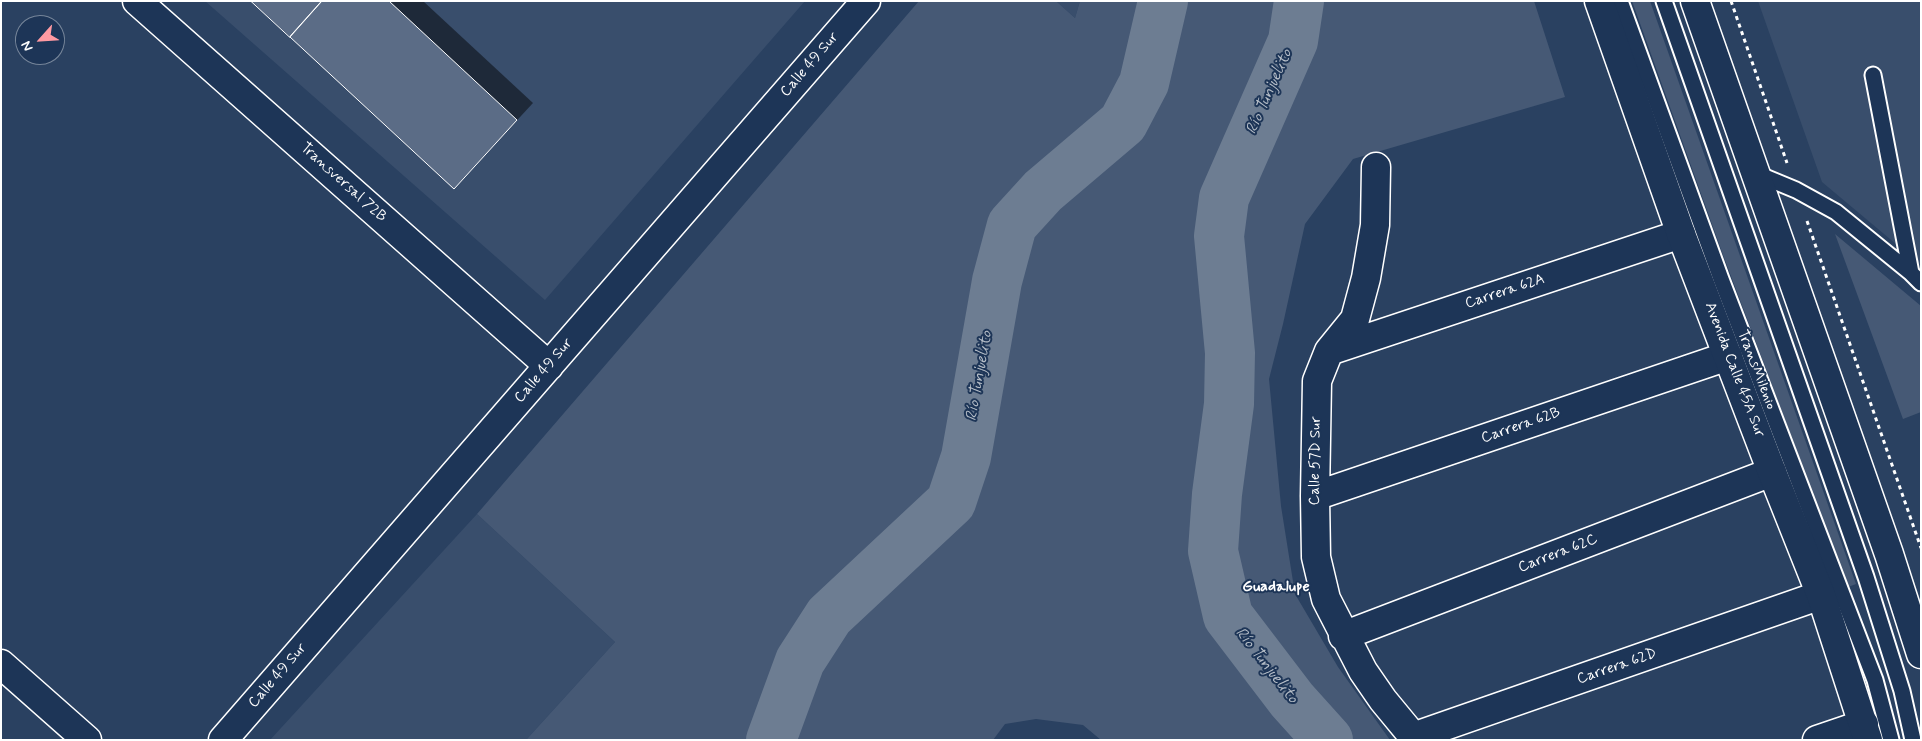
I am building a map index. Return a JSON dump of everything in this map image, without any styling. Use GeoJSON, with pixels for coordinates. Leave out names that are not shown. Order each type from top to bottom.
{"type":"FeatureCollection","features":[{"type":"Feature","properties":{"kind":"main road","name":"Transversal 72B"},"geometry":{"type":"LineString","coordinates":[[138,1],[549,366]]}},
{"type":"Feature","properties":{"kind":"main road","name":"Calle 49 Sur"},"geometry":{"type":"LineString","coordinates":[[223,740],[866,1]]}},
{"type":"Feature","properties":{"kind":"main road","name":"Avenida Calle 45A Sur"},"geometry":{"type":"LineString","coordinates":[[1598,1],[1681,234],[1821,595],[1866,732]]}},
{"type":"Feature","properties":{"kind":"main road"},"geometry":{"type":"LineString","coordinates":[[1695,1],[1889,554],[1921,654]]}},
{"type":"Feature","properties":{"kind":"main road","name":"Calle 57D Sur"},"geometry":{"type":"LineString","coordinates":[[1376,167],[1375,225],[1366,278],[1355,318],[1328,350],[1317,381],[1316,557],[1326,599],[1343,636],[1363,671],[1414,738]]}},
{"type":"Feature","properties":{"kind":"main road","name":"Carrera 62A"},"geometry":{"type":"LineString","coordinates":[[1328,350],[1681,234]]}},
{"type":"Feature","properties":{"kind":"main road","name":"Carrera 62B"},"geometry":{"type":"LineString","coordinates":[[1315,496],[1728,356]]}},
{"type":"Feature","properties":{"kind":"main road","name":"Carrera 62C"},"geometry":{"type":"LineString","coordinates":[[1343,636],[1772,472]]}},
{"type":"Feature","properties":{"kind":"main road","name":"Carrera 62D"},"geometry":{"type":"LineString","coordinates":[[1414,738],[1821,595]]}},
{"type":"Feature","properties":{"kind":"main road"},"geometry":{"type":"LineString","coordinates":[[1,664],[87,740]]}},
{"type":"Feature","properties":{"kind":"main road"},"geometry":{"type":"LineString","coordinates":[[1818,740],[1866,732]]}},
{"type":"Feature","properties":{"kind":"lane","name":"TransMilenio"},"geometry":{"type":"LineString","coordinates":[[1620,1],[1721,279],[1875,680],[1891,740]]}},
{"type":"Feature","properties":{"kind":"lane"},"geometry":{"type":"LineString","coordinates":[[1664,1],[1866,577],[1902,691],[1913,740]]}},
{"type":"Feature","properties":{"kind":"lane"},"geometry":{"type":"LineString","coordinates":[[1873,75],[1916,278]]}},
{"type":"Feature","properties":{"kind":"lane"},"geometry":{"type":"LineString","coordinates":[[1755,173],[1796,190],[1836,212],[1916,278]]}},
{"type":"Feature","properties":{"kind":"path"},"geometry":{"type":"LineString","coordinates":[[1732,1],[1921,548]]}},
{"type":"Feature","properties":{"kind":"shaded area"},"geometry":{"type":"Polygon","coordinates":[[[205,1],[805,1],[545,300],[205,1]]]}},
{"type":"Feature","properties":{"kind":"shaded area"},"geometry":{"type":"Polygon","coordinates":[[[919,1],[1056,1],[1075,18],[1080,1],[1534,1],[1565,97],[1353,159],[1305,224],[1269,379],[1281,506],[1295,594],[1338,667],[1390,740],[1101,740],[1083,725],[1036,719],[1005,724],[993,740],[526,740],[615,642],[477,514],[919,1]]]}},
{"type":"Feature","properties":{"kind":"shaded area"},"geometry":{"type":"Polygon","coordinates":[[[1056,1],[1080,1],[1075,18],[1056,1]]]}},
{"type":"Feature","properties":{"kind":"shaded area"},"geometry":{"type":"Polygon","coordinates":[[[1632,1],[1650,1],[1856,584],[1848,587],[1723,255],[1632,1]]]}},
{"type":"Feature","properties":{"kind":"shaded area"},"geometry":{"type":"Polygon","coordinates":[[[1758,1],[1921,1],[1921,265],[1822,182],[1758,1]]]}},
{"type":"Feature","properties":{"kind":"shaded area"},"geometry":{"type":"Polygon","coordinates":[[[1835,234],[1921,306],[1921,412],[1903,419],[1835,234]]]}},
{"type":"Feature","properties":{"kind":"shaded area"},"geometry":{"type":"Polygon","coordinates":[[[477,514],[615,642],[526,740],[270,740],[477,514]]]}},
{"type":"Feature","properties":{"kind":"building"},"geometry":{"type":"Polygon","coordinates":[[[251,1],[322,1],[290,37],[251,1]]]}},
{"type":"Feature","properties":{"kind":"building"},"geometry":{"type":"Polygon","coordinates":[[[322,1],[389,1],[517,120],[454,189],[290,37],[322,1]]]}},
{"type":"Feature","properties":{"kind":"waterway","name":"Río Tunjuelito"},"geometry":{"type":"LineString","coordinates":[[771,740],[800,661],[829,616],[951,502],[966,457],[997,281],[1012,225],[1043,191],[1123,123],[1144,83],[1163,1]]}},
{"type":"Feature","properties":{"kind":"waterway","name":"Río Tunjuelito"},"geometry":{"type":"LineString","coordinates":[[1299,1],[1293,41],[1224,198],[1219,236],[1230,353],[1229,404],[1217,494],[1213,551],[1228,616],[1292,700],[1328,740]]}},
{"type":"Feature","properties":{"kind":"district","name":"Guadalupe"},"geometry":{"type":"Point","coordinates":[1276,588]}}]}
